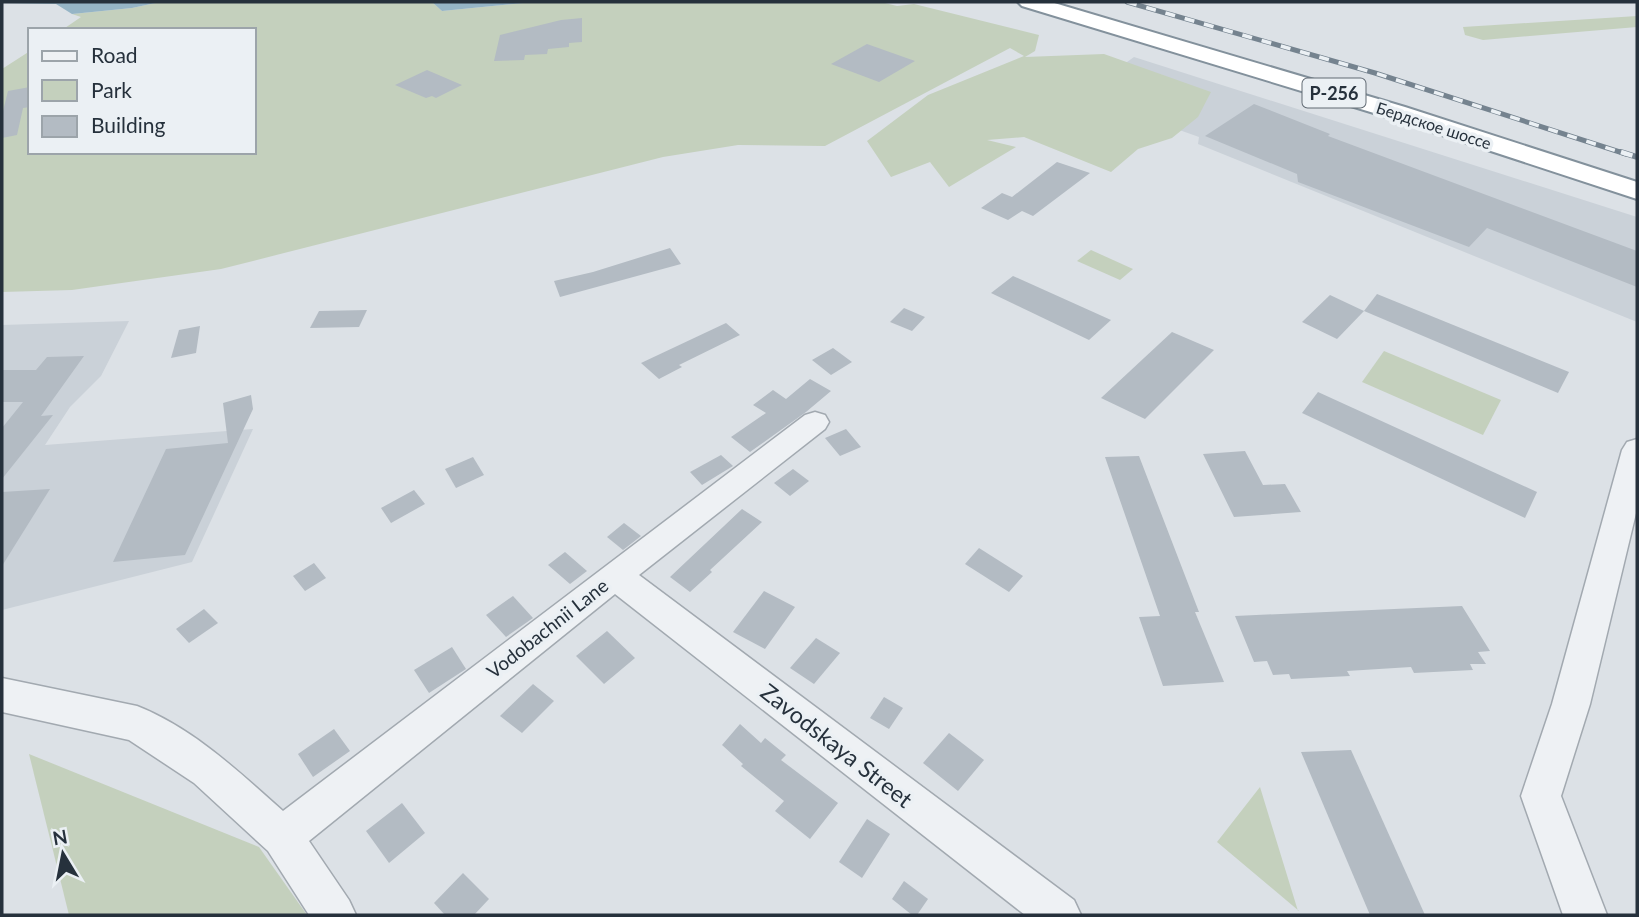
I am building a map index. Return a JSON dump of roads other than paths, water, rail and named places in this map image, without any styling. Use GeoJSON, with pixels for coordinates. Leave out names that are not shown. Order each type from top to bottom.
{"type":"FeatureCollection","features":[{"type":"Feature","properties":{"kind":"highway","name":"Бердское шоссе"},"geometry":{"type":"LineString","coordinates":[[1029,2],[1396,112],[1637,191]]}},
{"type":"Feature","properties":{"kind":"highway","name":"Бердское шоссе"},"geometry":{"type":"LineString","coordinates":[[1067,2],[1392,98],[1637,175]]}},
{"type":"Feature","properties":{"kind":"street","name":"Vodobachnii Lane"},"geometry":{"type":"LineString","coordinates":[[282,837],[615,575],[815,422]]}},
{"type":"Feature","properties":{"kind":"street"},"geometry":{"type":"LineString","coordinates":[[1585,915],[1541,796],[1571,704],[1637,450]]}},
{"type":"Feature","properties":{"kind":"street","name":"Zavodskaya Street"},"geometry":{"type":"LineString","coordinates":[[615,575],[1059,915]]}},
{"type":"Feature","properties":{"kind":"street"},"geometry":{"type":"LineString","coordinates":[[2,695],[137,724],[208,769],[282,837],[334,915]]}},
{"type":"Feature","properties":{"kind":"water"},"geometry":{"type":"Polygon","coordinates":[[[160,2],[132,8],[72,14],[56,4],[2,3],[160,2]]]}},
{"type":"Feature","properties":{"kind":"water"},"geometry":{"type":"Polygon","coordinates":[[[432,2],[533,2],[442,11],[432,2]]]}},
{"type":"Feature","properties":{"kind":"railway"},"geometry":{"type":"LineString","coordinates":[[1127,2],[1375,73],[1626,154]]}},
{"type":"Feature","properties":{"kind":"railway"},"geometry":{"type":"LineString","coordinates":[[1621,152],[1637,157]]}}]}
